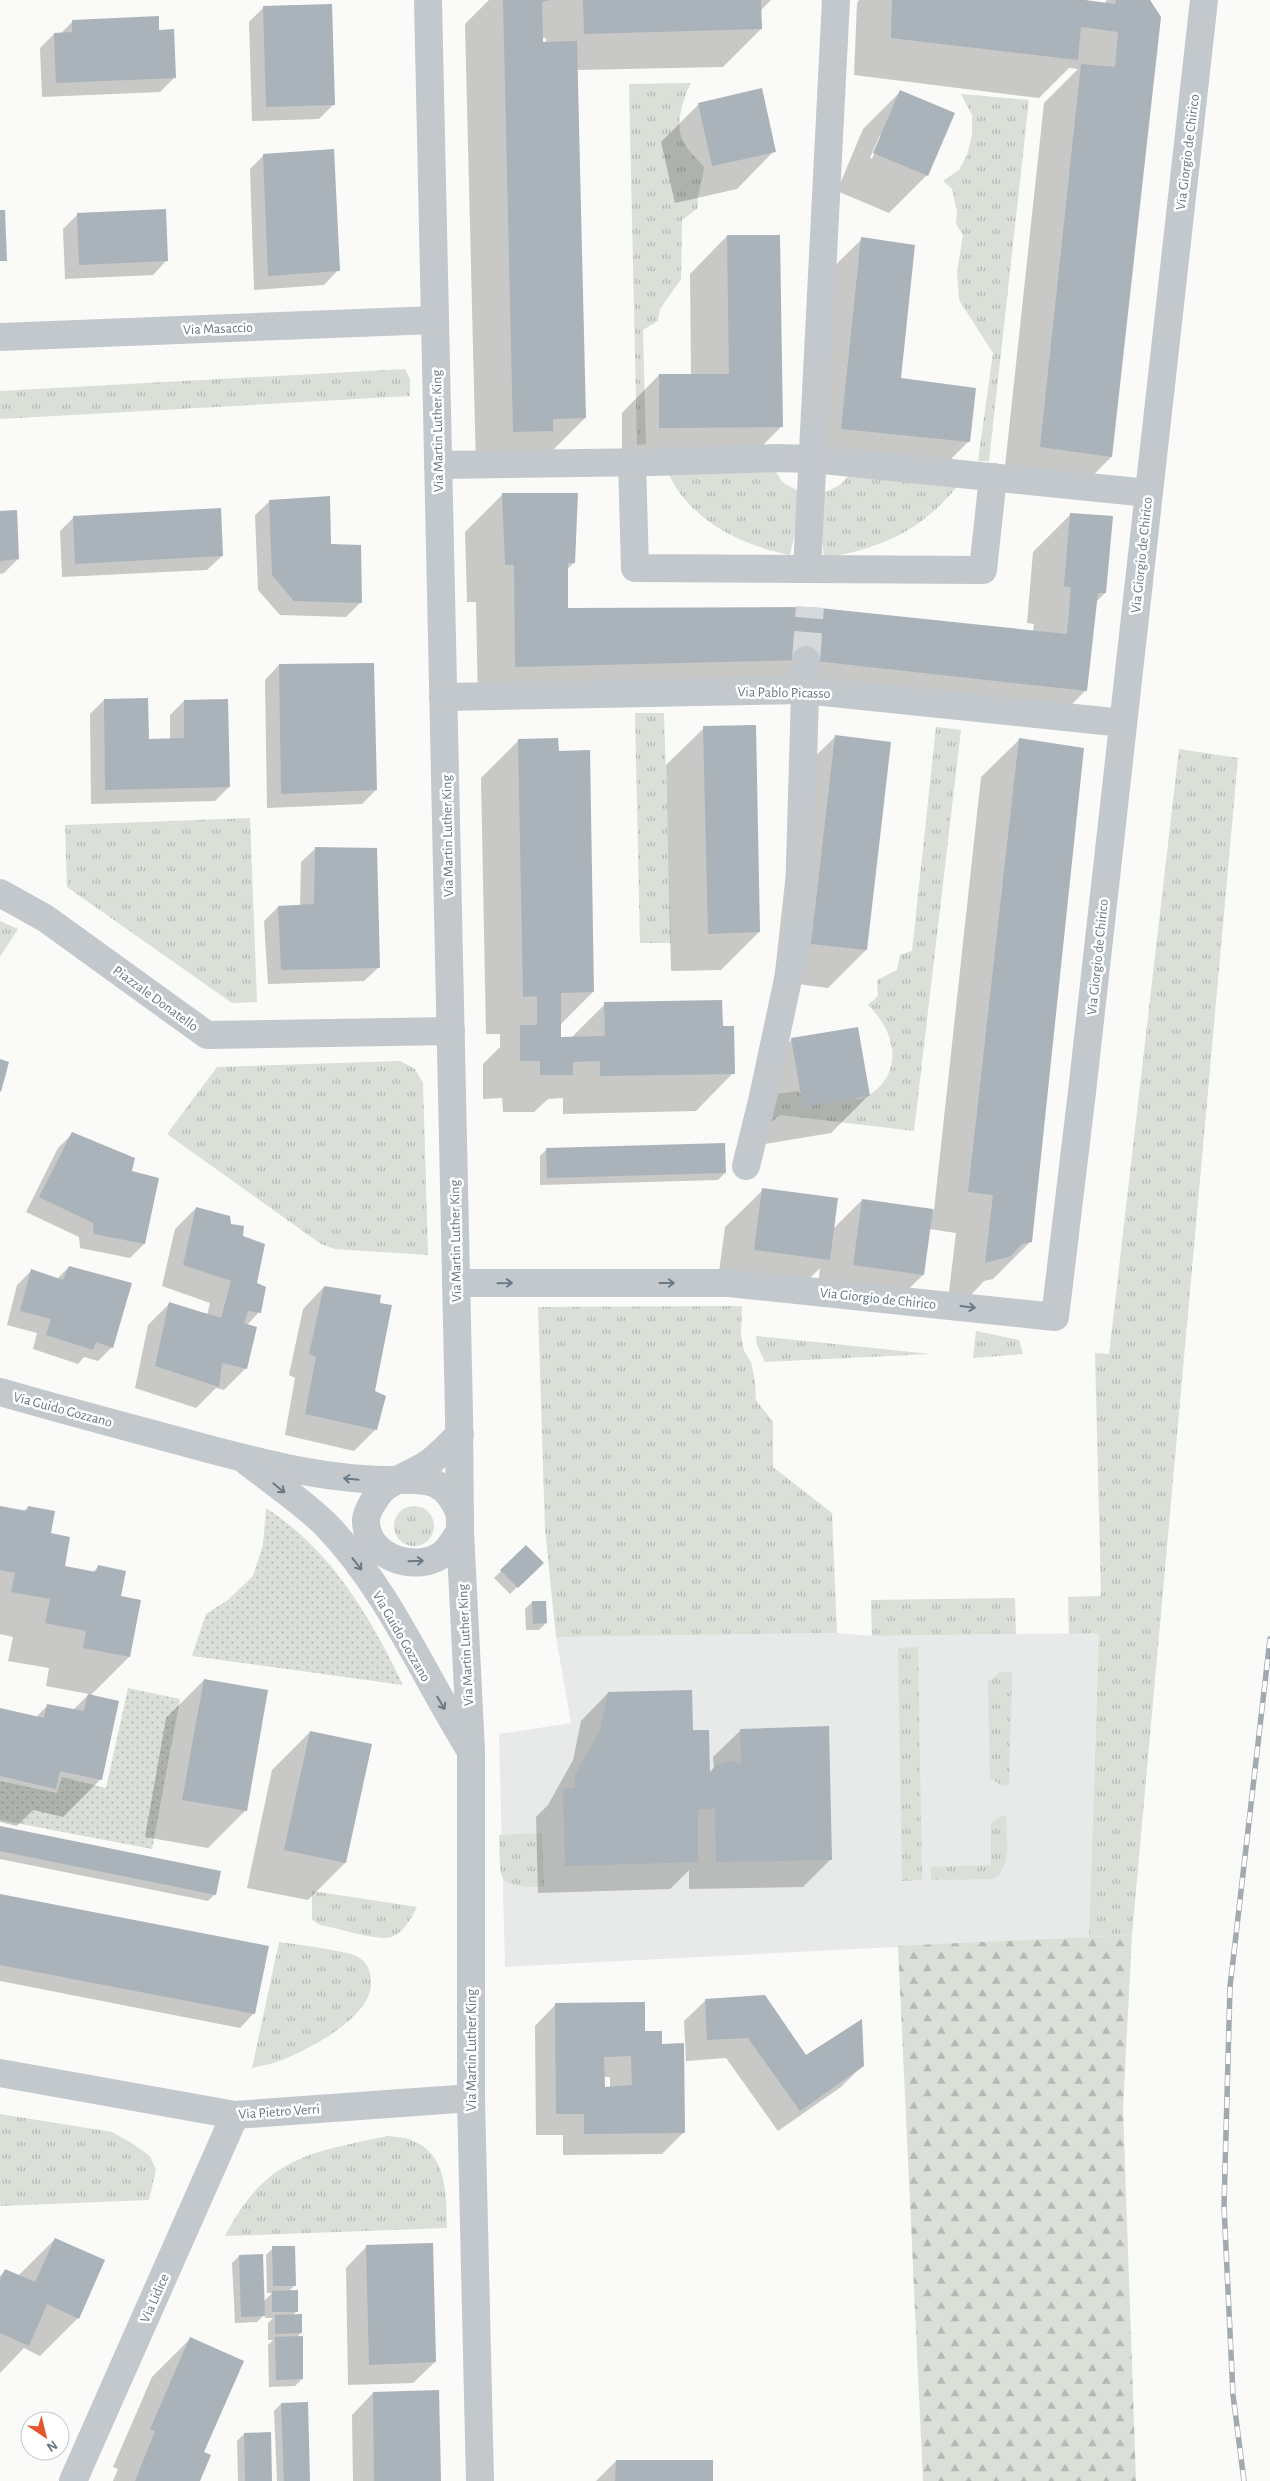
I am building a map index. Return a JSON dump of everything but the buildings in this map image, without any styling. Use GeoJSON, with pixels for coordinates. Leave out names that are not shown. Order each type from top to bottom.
{"type":"FeatureCollection","features":[{"type":"Feature","properties":{"kind":"street","name":"Via Martin Luther King"},"geometry":{"type":"LineString","coordinates":[[428,0],[460,1434],[460,1523],[471,1750],[470,2098],[480,2481]]}},
{"type":"Feature","properties":{"kind":"street"},"geometry":{"type":"LineString","coordinates":[[807,569],[836,0]]}},
{"type":"Feature","properties":{"kind":"street","name":"Via Giorgio de Chirico"},"geometry":{"type":"LineString","coordinates":[[456,1283],[729,1283],[1054,1317],[1082,1092],[1204,0]]}},
{"type":"Feature","properties":{"kind":"street","name":"Via Masaccio"},"geometry":{"type":"LineString","coordinates":[[0,337],[435,320]]}},
{"type":"Feature","properties":{"kind":"street"},"geometry":{"type":"LineString","coordinates":[[438,465],[776,458],[813,459],[1148,493]]}},
{"type":"Feature","properties":{"kind":"street"},"geometry":{"type":"LineString","coordinates":[[632,461],[635,568],[983,570],[993,477]]}},
{"type":"Feature","properties":{"kind":"street"},"geometry":{"type":"LineString","coordinates":[[746,1166],[763,1097],[798,932],[806,660]]}},
{"type":"Feature","properties":{"kind":"street","name":"Via Pablo Picasso"},"geometry":{"type":"LineString","coordinates":[[443,697],[804,690],[1123,723]]}},
{"type":"Feature","properties":{"kind":"street","name":"Piazzale Donatello"},"geometry":{"type":"LineString","coordinates":[[0,894],[45,918],[206,1035],[451,1031]]}},
{"type":"Feature","properties":{"kind":"street","name":"Via Guido Gozzano"},"geometry":{"type":"LineString","coordinates":[[0,1392],[242,1457],[351,1479],[420,1479],[444,1488],[454,1500],[460,1523],[443,1554],[421,1562],[391,1558],[374,1542],[327,1526]]}},
{"type":"Feature","properties":{"kind":"street"},"geometry":{"type":"LineString","coordinates":[[374,1542],[366,1523],[368,1513],[381,1490],[426,1465],[460,1434]]}},
{"type":"Feature","properties":{"kind":"street","name":"Via Guido Gozzano"},"geometry":{"type":"LineString","coordinates":[[242,1457],[327,1526],[360,1566],[384,1602],[471,1750]]}},
{"type":"Feature","properties":{"kind":"street","name":"Via Pietro Verri"},"geometry":{"type":"LineString","coordinates":[[0,2073],[235,2115],[470,2098]]}},
{"type":"Feature","properties":{"kind":"street","name":"Via Lidice"},"geometry":{"type":"LineString","coordinates":[[73,2481],[235,2115]]}},
{"type":"Feature","properties":{"kind":"shaded area"},"geometry":{"type":"Polygon","coordinates":[[[837,1633],[872,1636],[1099,1633],[1089,1937],[505,1967],[499,1734],[571,1723],[556,1637],[837,1633]]]}},
{"type":"Feature","properties":{"kind":"green space"},"geometry":{"type":"Polygon","coordinates":[[[691,83],[679,123],[685,145],[704,167],[698,197],[698,208],[682,220],[681,279],[660,309],[658,321],[643,330],[646,444],[637,445],[629,84],[691,83]]]}},
{"type":"Feature","properties":{"kind":"green space"},"geometry":{"type":"Polygon","coordinates":[[[961,94],[1029,100],[989,461],[978,461],[993,353],[959,300],[957,272],[963,235],[956,224],[957,212],[952,189],[943,181],[959,170],[967,155],[972,135],[972,115],[961,94]]]}},
{"type":"Feature","properties":{"kind":"green space"},"geometry":{"type":"Polygon","coordinates":[[[405,369],[410,379],[410,396],[0,419],[0,391],[405,369]]]}},
{"type":"Feature","properties":{"kind":"green space"},"geometry":{"type":"Polygon","coordinates":[[[772,466],[783,483],[804,494],[790,555],[752,544],[734,537],[717,527],[688,503],[676,487],[667,470],[772,466]]]}},
{"type":"Feature","properties":{"kind":"green space"},"geometry":{"type":"Polygon","coordinates":[[[853,467],[960,483],[931,513],[916,525],[900,534],[865,549],[824,558],[817,494],[843,482],[853,467]]]}},
{"type":"Feature","properties":{"kind":"green space"},"geometry":{"type":"Polygon","coordinates":[[[635,713],[664,713],[671,943],[640,943],[635,713]]]}},
{"type":"Feature","properties":{"kind":"green space"},"geometry":{"type":"Polygon","coordinates":[[[936,727],[961,730],[914,1131],[780,1115],[765,1127],[770,1095],[798,1091],[803,1096],[838,1095],[860,1099],[878,1089],[888,1074],[892,1064],[891,1042],[882,1022],[868,1005],[878,996],[877,980],[897,970],[900,955],[912,951],[936,727]]]}},
{"type":"Feature","properties":{"kind":"green space"},"geometry":{"type":"Polygon","coordinates":[[[1179,749],[1238,758],[1132,1935],[1089,1937],[1099,1633],[1069,1634],[1068,1597],[1101,1596],[1095,1353],[1109,1354],[1179,749]]]}},
{"type":"Feature","properties":{"kind":"green space"},"geometry":{"type":"Polygon","coordinates":[[[250,818],[257,1002],[232,1003],[67,887],[65,825],[250,818]]]}},
{"type":"Feature","properties":{"kind":"green space"},"geometry":{"type":"Polygon","coordinates":[[[0,921],[18,929],[0,957],[0,921]]]}},
{"type":"Feature","properties":{"kind":"green space"},"geometry":{"type":"Polygon","coordinates":[[[400,1061],[415,1069],[423,1083],[428,1255],[335,1249],[321,1244],[167,1134],[217,1067],[400,1061]]]}},
{"type":"Feature","properties":{"kind":"green space"},"geometry":{"type":"Polygon","coordinates":[[[742,1306],[741,1335],[744,1351],[751,1362],[755,1380],[756,1400],[773,1422],[773,1467],[832,1513],[837,1633],[556,1637],[545,1529],[538,1307],[742,1306]]]}},
{"type":"Feature","properties":{"kind":"green space"},"geometry":{"type":"Polygon","coordinates":[[[976,1331],[1019,1340],[1023,1354],[973,1358],[976,1331]]]}},
{"type":"Feature","properties":{"kind":"green space"},"geometry":{"type":"Polygon","coordinates":[[[756,1336],[931,1354],[765,1362],[757,1345],[756,1336]]]}},
{"type":"Feature","properties":{"kind":"green space"},"geometry":{"type":"Polygon","coordinates":[[[418,1506],[425,1509],[431,1515],[434,1526],[433,1534],[425,1543],[418,1546],[410,1546],[403,1543],[395,1534],[394,1522],[397,1515],[406,1507],[418,1506]]]}},
{"type":"Feature","properties":{"kind":"green space"},"geometry":{"type":"Polygon","coordinates":[[[266,1508],[289,1525],[329,1564],[346,1586],[377,1634],[403,1685],[192,1656],[206,1614],[228,1600],[253,1576],[263,1545],[266,1508]]]}},
{"type":"Feature","properties":{"kind":"green space"},"geometry":{"type":"Polygon","coordinates":[[[1015,1598],[1016,1634],[872,1636],[871,1600],[1015,1598]]]}},
{"type":"Feature","properties":{"kind":"green space"},"geometry":{"type":"Polygon","coordinates":[[[918,1647],[922,1880],[902,1881],[898,1648],[918,1647]]]}},
{"type":"Feature","properties":{"kind":"green space"},"geometry":{"type":"Polygon","coordinates":[[[1000,1672],[1012,1672],[1009,1786],[1001,1785],[990,1778],[988,1682],[1000,1672]]]}},
{"type":"Feature","properties":{"kind":"green space"},"geometry":{"type":"Polygon","coordinates":[[[128,1688],[180,1699],[152,1849],[0,1820],[0,1781],[57,1793],[62,1777],[106,1788],[128,1688]]]}},
{"type":"Feature","properties":{"kind":"green space"},"geometry":{"type":"Polygon","coordinates":[[[1006,1815],[1006,1860],[999,1874],[993,1879],[931,1880],[931,1867],[991,1865],[991,1824],[997,1818],[1006,1815]]]}},
{"type":"Feature","properties":{"kind":"green space"},"geometry":{"type":"Polygon","coordinates":[[[542,1833],[544,1887],[528,1887],[508,1883],[503,1879],[501,1872],[499,1835],[542,1833]]]}},
{"type":"Feature","properties":{"kind":"green space"},"geometry":{"type":"Polygon","coordinates":[[[312,1891],[417,1907],[405,1927],[396,1935],[385,1938],[370,1936],[320,1925],[312,1920],[312,1891]]]}},
{"type":"Feature","properties":{"kind":"green space"},"geometry":{"type":"Polygon","coordinates":[[[1132,1935],[1123,2108],[1136,2481],[923,2481],[898,1946],[1132,1935]]]}},
{"type":"Feature","properties":{"kind":"green space"},"geometry":{"type":"Polygon","coordinates":[[[279,1942],[333,1950],[358,1957],[367,1965],[371,1983],[368,1996],[361,2008],[337,2030],[322,2040],[282,2060],[252,2068],[279,1942]]]}},
{"type":"Feature","properties":{"kind":"green space"},"geometry":{"type":"Polygon","coordinates":[[[0,2114],[112,2132],[130,2142],[150,2156],[156,2170],[149,2200],[0,2206],[0,2114]]]}},
{"type":"Feature","properties":{"kind":"green space"},"geometry":{"type":"Polygon","coordinates":[[[388,2136],[411,2140],[423,2146],[432,2155],[438,2165],[445,2190],[447,2228],[225,2236],[240,2210],[257,2189],[273,2174],[312,2154],[388,2136]]]}},
{"type":"Feature","properties":{"kind":"tunnel"},"geometry":{"type":"LineString","coordinates":[[806,660],[810,607]]}},
{"type":"Feature","properties":{"kind":"railway"},"geometry":{"type":"LineString","coordinates":[[1244,2481],[1233,2395],[1224,2206],[1230,1987],[1270,1639]]}}]}
